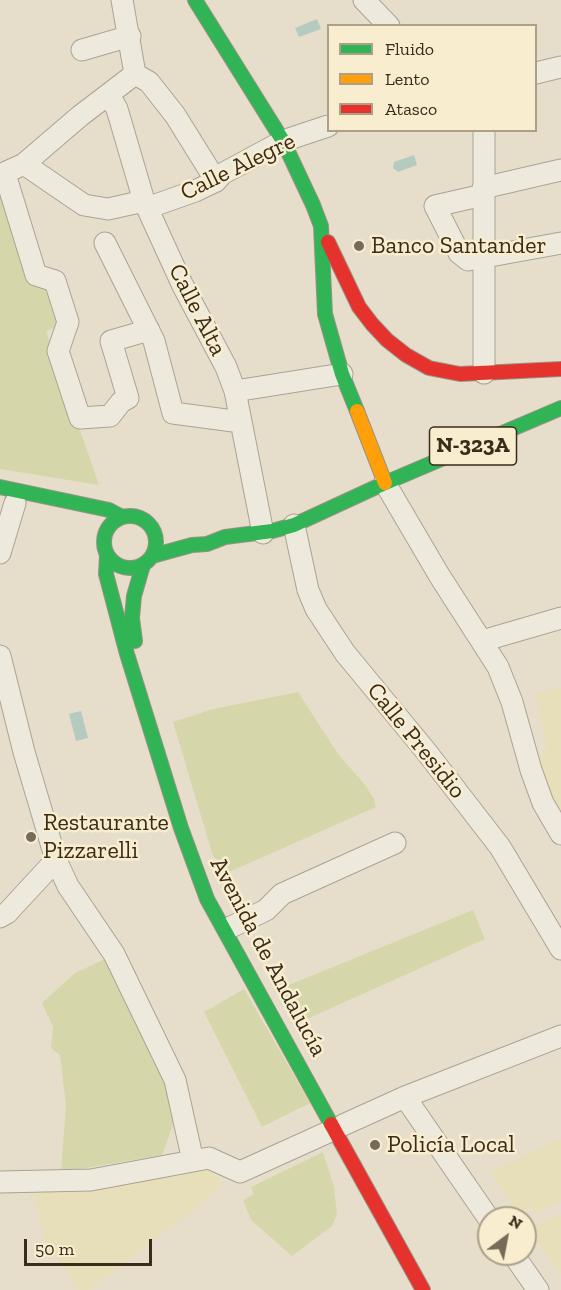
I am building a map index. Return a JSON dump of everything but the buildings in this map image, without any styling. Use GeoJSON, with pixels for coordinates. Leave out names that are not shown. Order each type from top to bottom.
{"type":"FeatureCollection","features":[{"type":"Feature","properties":{"kind":"street"},"geometry":{"type":"LineString","coordinates":[[122,0],[135,74]]}},
{"type":"Feature","properties":{"kind":"street"},"geometry":{"type":"LineString","coordinates":[[195,0],[283,141],[359,307],[387,340],[406,356],[429,368],[460,374],[561,369]]}},
{"type":"Feature","properties":{"kind":"street"},"geometry":{"type":"LineString","coordinates":[[364,0],[387,24]]}},
{"type":"Feature","properties":{"kind":"street"},"geometry":{"type":"LineString","coordinates":[[82,50],[130,36]]}},
{"type":"Feature","properties":{"kind":"street"},"geometry":{"type":"LineString","coordinates":[[537,73],[561,67]]}},
{"type":"Feature","properties":{"kind":"street"},"geometry":{"type":"LineString","coordinates":[[135,74],[80,116],[24,164],[2,175],[36,275],[55,281],[68,322],[58,351],[80,418],[110,416],[121,402],[128,398],[111,341],[149,330]]}},
{"type":"Feature","properties":{"kind":"street"},"geometry":{"type":"LineString","coordinates":[[135,74],[149,82],[175,115],[216,182]]}},
{"type":"Feature","properties":{"kind":"street","name":"Calle Alta"},"geometry":{"type":"LineString","coordinates":[[109,95],[117,109],[145,204],[182,284],[226,367],[235,391],[263,533]]}},
{"type":"Feature","properties":{"kind":"street","name":"Calle Alegre"},"geometry":{"type":"LineString","coordinates":[[24,164],[84,205],[108,209],[145,204],[195,191],[216,182],[222,174],[283,141],[327,126]]}},
{"type":"Feature","properties":{"kind":"street"},"geometry":{"type":"LineString","coordinates":[[484,132],[484,373]]}},
{"type":"Feature","properties":{"kind":"street"},"geometry":{"type":"LineString","coordinates":[[561,170],[483,191],[435,207],[459,254],[468,260],[561,243]]}},
{"type":"Feature","properties":{"kind":"street"},"geometry":{"type":"LineString","coordinates":[[321,226],[325,314],[342,374],[390,492],[439,576],[498,667],[512,702],[543,803],[561,834]]}},
{"type":"Feature","properties":{"kind":"street"},"geometry":{"type":"LineString","coordinates":[[105,243],[154,342],[173,413],[241,422]]}},
{"type":"Feature","properties":{"kind":"street"},"geometry":{"type":"LineString","coordinates":[[235,391],[342,374]]}},
{"type":"Feature","properties":{"kind":"street","name":"N-323A"},"geometry":{"type":"LineString","coordinates":[[90,534],[106,550],[112,561],[124,567],[137,567],[148,560],[192,545],[225,537],[263,533],[294,525],[390,492],[561,408]]}},
{"type":"Feature","properties":{"kind":"street"},"geometry":{"type":"LineString","coordinates":[[0,486],[109,510],[122,517]]}},
{"type":"Feature","properties":{"kind":"street"},"geometry":{"type":"LineString","coordinates":[[0,553],[8,501],[47,511]]}},
{"type":"Feature","properties":{"kind":"street"},"geometry":{"type":"LineString","coordinates":[[106,550],[104,536],[114,521],[122,517],[135,517],[151,527],[156,539],[148,560]]}},
{"type":"Feature","properties":{"kind":"street"},"geometry":{"type":"LineString","coordinates":[[146,522],[165,522]]}},
{"type":"Feature","properties":{"kind":"street","name":"Calle Presidio"},"geometry":{"type":"LineString","coordinates":[[294,525],[308,590],[316,609],[345,653],[500,847],[561,949]]}},
{"type":"Feature","properties":{"kind":"street","name":"N-323A"},"geometry":{"type":"LineString","coordinates":[[205,530],[225,537]]}},
{"type":"Feature","properties":{"kind":"street","name":"Avenida de Andalucía"},"geometry":{"type":"LineString","coordinates":[[106,550],[106,574],[114,605],[192,862],[224,933],[435,1290]]}},
{"type":"Feature","properties":{"kind":"street","name":"Avenida de Andalucía"},"geometry":{"type":"LineString","coordinates":[[148,560],[134,596],[132,618],[136,651],[201,858],[231,927],[339,1127],[423,1290]]}},
{"type":"Feature","properties":{"kind":"street"},"geometry":{"type":"LineString","coordinates":[[482,641],[561,618]]}},
{"type":"Feature","properties":{"kind":"street"},"geometry":{"type":"LineString","coordinates":[[0,656],[24,752],[56,860],[68,886],[114,954],[174,1080],[193,1161]]}},
{"type":"Feature","properties":{"kind":"street"},"geometry":{"type":"LineString","coordinates":[[231,927],[266,910],[282,894],[395,843]]}},
{"type":"Feature","properties":{"kind":"street"},"geometry":{"type":"LineString","coordinates":[[0,917],[7,913],[56,860]]}},
{"type":"Feature","properties":{"kind":"street"},"geometry":{"type":"LineString","coordinates":[[0,1182],[91,1180],[209,1158],[240,1172],[405,1097],[561,1036]]}},
{"type":"Feature","properties":{"kind":"street"},"geometry":{"type":"LineString","coordinates":[[405,1097],[480,1206]]}},
{"type":"Feature","properties":{"kind":"street"},"geometry":{"type":"LineString","coordinates":[[521,1266],[538,1290]]}},
{"type":"Feature","properties":{"kind":"shaded area"},"geometry":{"type":"Polygon","coordinates":[[[317,19],[321,29],[299,37],[295,28],[317,19]]]}},
{"type":"Feature","properties":{"kind":"shaded area"},"geometry":{"type":"Polygon","coordinates":[[[414,155],[417,165],[398,172],[393,168],[394,162],[414,155]]]}},
{"type":"Feature","properties":{"kind":"shaded area"},"geometry":{"type":"Polygon","coordinates":[[[561,687],[561,822],[532,756],[548,753],[536,694],[561,687]]]}},
{"type":"Feature","properties":{"kind":"shaded area"},"geometry":{"type":"Polygon","coordinates":[[[81,711],[88,738],[76,741],[69,714],[81,711]]]}},
{"type":"Feature","properties":{"kind":"shaded area"},"geometry":{"type":"Polygon","coordinates":[[[561,1138],[561,1201],[537,1212],[537,1206],[512,1206],[490,1172],[561,1138]]]}},
{"type":"Feature","properties":{"kind":"shaded area"},"geometry":{"type":"Polygon","coordinates":[[[187,1167],[212,1169],[223,1184],[198,1207],[89,1290],[79,1290],[46,1244],[32,1190],[187,1167]]]}},
{"type":"Feature","properties":{"kind":"shaded area"},"geometry":{"type":"Polygon","coordinates":[[[561,1214],[561,1274],[537,1242],[537,1225],[561,1214]]]}},
{"type":"Feature","properties":{"kind":"green space"},"geometry":{"type":"Polygon","coordinates":[[[0,191],[2,191],[32,285],[48,281],[62,325],[46,331],[99,485],[0,469],[0,191]]]}},
{"type":"Feature","properties":{"kind":"green space"},"geometry":{"type":"Polygon","coordinates":[[[298,692],[338,754],[366,786],[376,807],[229,872],[213,856],[173,722],[213,709],[298,692]]]}},
{"type":"Feature","properties":{"kind":"green space"},"geometry":{"type":"Polygon","coordinates":[[[473,910],[485,939],[298,1023],[279,989],[473,910]]]}},
{"type":"Feature","properties":{"kind":"green space"},"geometry":{"type":"Polygon","coordinates":[[[107,958],[154,1050],[174,1110],[173,1125],[162,1155],[61,1172],[66,1105],[60,1055],[51,1048],[53,1027],[42,1003],[75,973],[107,958]]]}},
{"type":"Feature","properties":{"kind":"green space"},"geometry":{"type":"Polygon","coordinates":[[[244,989],[310,1103],[262,1127],[204,1012],[244,989]]]}},
{"type":"Feature","properties":{"kind":"green space"},"geometry":{"type":"Polygon","coordinates":[[[323,1152],[334,1187],[337,1214],[332,1226],[292,1256],[251,1220],[243,1200],[254,1194],[251,1187],[323,1152]]]}},
{"type":"Feature","properties":{"kind":"traffic: fast"},"geometry":{"type":"LineString","coordinates":[[195,0],[283,141],[313,205],[321,226],[325,314],[342,374],[357,411]]}},
{"type":"Feature","properties":{"kind":"traffic: fast"},"geometry":{"type":"LineString","coordinates":[[152,556],[192,545],[207,544],[225,537],[272,531],[294,525],[385,483],[561,408]]}},
{"type":"Feature","properties":{"kind":"traffic: fast"},"geometry":{"type":"LineString","coordinates":[[0,487],[109,510],[122,517]]}},
{"type":"Feature","properties":{"kind":"traffic: fast"},"geometry":{"type":"LineString","coordinates":[[130,516],[144,520],[152,528],[156,542],[152,556],[144,564],[130,568],[116,564],[108,556],[104,542],[108,528],[116,520],[130,516]]}},
{"type":"Feature","properties":{"kind":"traffic: fast"},"geometry":{"type":"LineString","coordinates":[[107,555],[106,574],[127,654],[181,828],[207,899],[331,1124]]}},
{"type":"Feature","properties":{"kind":"traffic: fast"},"geometry":{"type":"LineString","coordinates":[[135,641],[132,618],[134,596],[143,565]]}},
{"type":"Feature","properties":{"kind":"traffic: slow"},"geometry":{"type":"LineString","coordinates":[[357,411],[385,483]]}},
{"type":"Feature","properties":{"kind":"traffic: jam"},"geometry":{"type":"LineString","coordinates":[[328,242],[359,307],[372,324],[406,355],[429,368],[460,374],[561,369]]}},
{"type":"Feature","properties":{"kind":"traffic: jam"},"geometry":{"type":"LineString","coordinates":[[331,1124],[423,1290]]}},
{"type":"Feature","properties":{"kind":"place","name":"Banco Santander"},"geometry":{"type":"Point","coordinates":[359,246]}},
{"type":"Feature","properties":{"kind":"place","name":"Restaurante Pizzarelli"},"geometry":{"type":"Point","coordinates":[31,837]}},
{"type":"Feature","properties":{"kind":"place","name":"Policía Local"},"geometry":{"type":"Point","coordinates":[375,1145]}}]}
